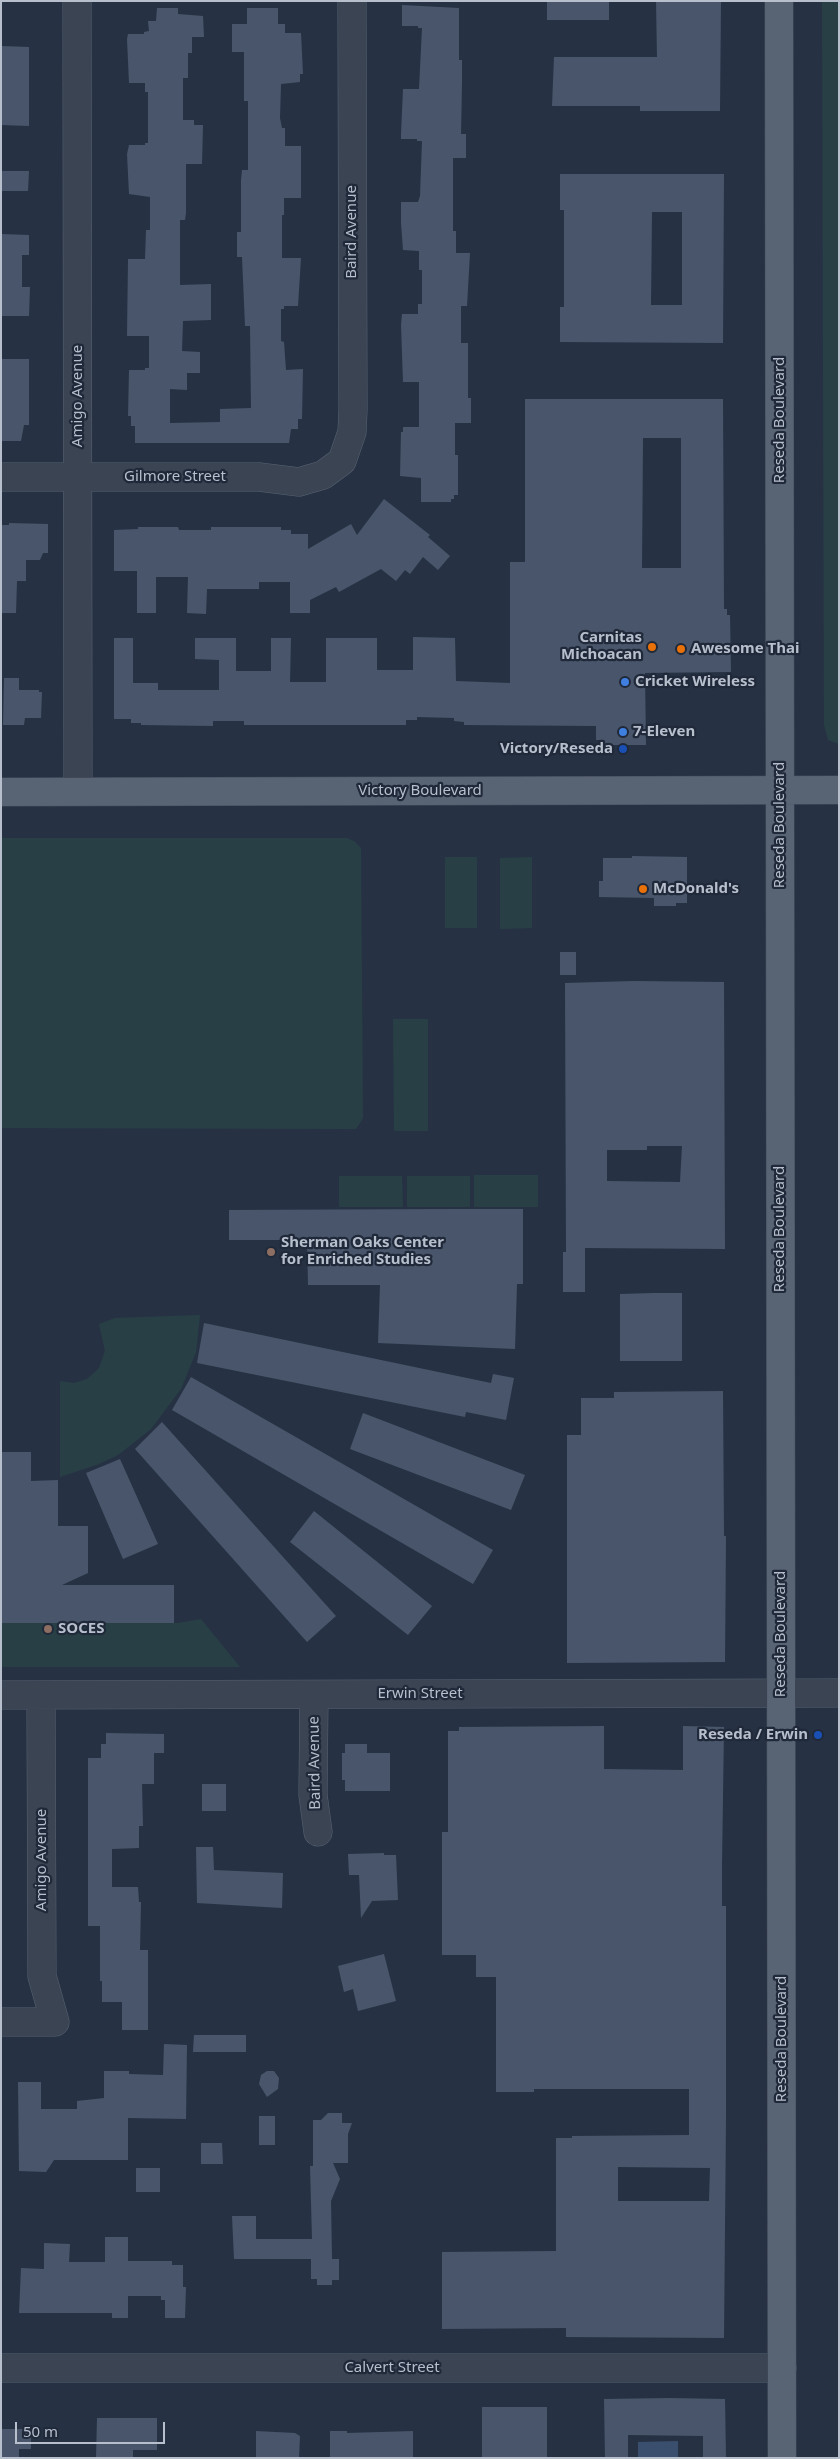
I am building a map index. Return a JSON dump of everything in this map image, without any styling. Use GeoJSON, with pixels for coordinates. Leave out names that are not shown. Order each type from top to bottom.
{"type":"FeatureCollection","features":[{"type":"Feature","properties":{"kind":"main road","name":"Reseda Boulevard"},"geometry":{"type":"LineString","coordinates":[[779,1],[782,2458]]}},
{"type":"Feature","properties":{"kind":"main road","name":"Victory Boulevard"},"geometry":{"type":"LineString","coordinates":[[1,792],[839,790]]}},
{"type":"Feature","properties":{"kind":"street","name":"Amigo Avenue"},"geometry":{"type":"LineString","coordinates":[[77,1],[78,792]]}},
{"type":"Feature","properties":{"kind":"street","name":"Baird Avenue"},"geometry":{"type":"LineString","coordinates":[[342,461],[352,432],[353,410],[352,1]]}},
{"type":"Feature","properties":{"kind":"street","name":"Gilmore Street"},"geometry":{"type":"LineString","coordinates":[[1,477],[260,477],[299,482],[323,475],[342,461]]}},
{"type":"Feature","properties":{"kind":"street","name":"Erwin Street"},"geometry":{"type":"LineString","coordinates":[[1,1695],[839,1693]]}},
{"type":"Feature","properties":{"kind":"street","name":"Amigo Avenue"},"geometry":{"type":"LineString","coordinates":[[1,2022],[55,2022],[42,1976],[41,1695]]}},
{"type":"Feature","properties":{"kind":"street","name":"Baird Avenue"},"geometry":{"type":"LineString","coordinates":[[314,1695],[314,1794],[318,1832]]}},
{"type":"Feature","properties":{"kind":"street","name":"Calvert Street"},"geometry":{"type":"LineString","coordinates":[[1,2368],[782,2368]]}},
{"type":"Feature","properties":{"kind":"green space"},"geometry":{"type":"Polygon","coordinates":[[[822,1],[839,1],[839,744],[828,740],[824,725],[822,1]]]}},
{"type":"Feature","properties":{"kind":"green space"},"geometry":{"type":"Polygon","coordinates":[[[1,838],[347,838],[354,841],[361,848],[363,1118],[356,1129],[1,1128],[1,838]]]}},
{"type":"Feature","properties":{"kind":"green space"},"geometry":{"type":"Polygon","coordinates":[[[445,857],[477,857],[477,928],[445,928],[445,857]]]}},
{"type":"Feature","properties":{"kind":"green space"},"geometry":{"type":"Polygon","coordinates":[[[532,857],[532,928],[500,929],[500,858],[532,857]]]}},
{"type":"Feature","properties":{"kind":"green space"},"geometry":{"type":"Polygon","coordinates":[[[393,1019],[428,1019],[428,1131],[394,1131],[393,1019]]]}},
{"type":"Feature","properties":{"kind":"green space"},"geometry":{"type":"Polygon","coordinates":[[[474,1175],[538,1175],[538,1207],[474,1207],[474,1175]]]}},
{"type":"Feature","properties":{"kind":"green space"},"geometry":{"type":"Polygon","coordinates":[[[339,1176],[402,1176],[403,1207],[339,1207],[339,1176]]]}},
{"type":"Feature","properties":{"kind":"green space"},"geometry":{"type":"Polygon","coordinates":[[[407,1176],[470,1176],[470,1207],[407,1207],[407,1176]]]}},
{"type":"Feature","properties":{"kind":"green space"},"geometry":{"type":"Polygon","coordinates":[[[200,1315],[196,1352],[181,1389],[151,1429],[118,1455],[99,1464],[60,1477],[60,1381],[74,1383],[87,1379],[99,1368],[105,1351],[99,1324],[115,1318],[200,1315]]]}},
{"type":"Feature","properties":{"kind":"green space"},"geometry":{"type":"Polygon","coordinates":[[[201,1619],[240,1667],[1,1667],[1,1623],[178,1623],[201,1619]]]}},
{"type":"Feature","properties":{"kind":"water"},"geometry":{"type":"Polygon","coordinates":[[[678,2441],[678,2458],[638,2458],[638,2442],[678,2441]]]}},
{"type":"Feature","properties":{"kind":"building"},"geometry":{"type":"Polygon","coordinates":[[[547,1],[609,1],[609,20],[547,20],[547,1]]]}},
{"type":"Feature","properties":{"kind":"building"},"geometry":{"type":"Polygon","coordinates":[[[656,1],[721,1],[720,111],[640,111],[640,106],[552,106],[554,57],[657,57],[656,1]]]}},
{"type":"Feature","properties":{"kind":"building"},"geometry":{"type":"Polygon","coordinates":[[[402,5],[459,8],[459,60],[462,60],[461,134],[466,134],[466,158],[453,158],[453,231],[456,231],[456,253],[470,253],[467,306],[461,306],[461,343],[468,343],[468,398],[471,398],[471,423],[455,423],[455,455],[458,455],[458,495],[454,495],[454,499],[451,499],[451,502],[421,502],[421,478],[400,476],[401,432],[403,432],[403,427],[419,427],[419,382],[403,382],[402,314],[418,314],[418,304],[422,304],[422,270],[419,270],[419,251],[403,250],[401,202],[418,202],[420,196],[422,141],[417,141],[417,139],[401,139],[401,134],[403,89],[419,89],[422,28],[418,28],[418,26],[402,26],[402,5]]]}},
{"type":"Feature","properties":{"kind":"building"},"geometry":{"type":"Polygon","coordinates":[[[157,8],[178,8],[178,14],[203,16],[204,37],[192,37],[192,53],[188,53],[188,78],[183,78],[183,120],[194,120],[194,125],[203,125],[202,164],[186,164],[186,213],[185,220],[180,220],[180,285],[211,284],[211,320],[183,321],[182,351],[200,352],[200,373],[187,373],[187,390],[170,389],[170,423],[220,422],[220,409],[251,408],[250,326],[245,326],[242,257],[237,257],[237,232],[241,232],[242,170],[248,170],[248,101],[244,101],[244,52],[232,52],[232,24],[247,24],[247,8],[278,8],[278,24],[285,24],[285,33],[301,33],[303,74],[300,74],[300,82],[281,84],[280,118],[282,128],[285,128],[285,146],[301,146],[301,198],[284,198],[284,215],[282,215],[282,258],[301,258],[298,306],[284,306],[284,309],[281,309],[281,341],[284,342],[286,370],[303,369],[302,419],[298,419],[298,429],[291,429],[289,443],[135,443],[135,426],[131,426],[131,416],[128,416],[129,370],[145,370],[145,368],[149,368],[149,336],[127,336],[128,259],[145,259],[146,230],[150,230],[150,197],[129,194],[127,154],[129,145],[145,145],[145,143],[148,143],[148,92],[145,92],[145,83],[129,83],[127,39],[128,34],[144,34],[144,32],[149,31],[148,21],[156,21],[157,8]]]}},
{"type":"Feature","properties":{"kind":"building"},"geometry":{"type":"Polygon","coordinates":[[[1,46],[29,47],[29,126],[1,125],[1,46]]]}},
{"type":"Feature","properties":{"kind":"building"},"geometry":{"type":"Polygon","coordinates":[[[1,171],[29,171],[28,191],[1,191],[1,171]]]}},
{"type":"Feature","properties":{"kind":"building"},"geometry":{"type":"Polygon","coordinates":[[[560,174],[724,174],[723,343],[560,342],[560,307],[564,307],[564,210],[560,210],[560,174]],[[652,212],[651,305],[682,305],[682,212],[652,212]]]}},
{"type":"Feature","properties":{"kind":"building"},"geometry":{"type":"Polygon","coordinates":[[[1,234],[29,235],[29,255],[22,255],[22,287],[30,287],[29,316],[1,316],[1,234]]]}},
{"type":"Feature","properties":{"kind":"building"},"geometry":{"type":"Polygon","coordinates":[[[1,359],[29,359],[29,425],[24,425],[21,441],[1,441],[1,359]]]}},
{"type":"Feature","properties":{"kind":"building"},"geometry":{"type":"Polygon","coordinates":[[[525,399],[723,399],[724,609],[727,609],[727,615],[730,615],[731,672],[645,673],[646,745],[601,745],[601,740],[596,740],[596,726],[464,725],[464,722],[454,721],[454,718],[417,717],[417,720],[406,720],[406,725],[244,725],[244,721],[213,721],[213,726],[141,725],[141,723],[131,723],[131,719],[114,719],[114,638],[133,638],[133,683],[158,683],[158,690],[219,690],[219,660],[195,659],[195,638],[236,638],[236,671],[271,671],[271,638],[291,638],[290,682],[326,682],[326,638],[377,638],[377,670],[413,670],[413,637],[455,638],[456,681],[510,683],[510,562],[525,562],[525,399]],[[643,438],[642,568],[681,568],[681,438],[643,438]]]}},
{"type":"Feature","properties":{"kind":"building"},"geometry":{"type":"Polygon","coordinates":[[[384,499],[430,535],[428,537],[450,556],[438,570],[423,557],[410,574],[405,570],[396,581],[381,569],[339,592],[336,587],[310,600],[310,613],[290,613],[290,582],[259,582],[259,589],[207,589],[206,614],[187,613],[188,577],[156,577],[156,613],[137,613],[137,571],[114,571],[114,530],[138,529],[138,527],[178,527],[179,530],[211,530],[211,527],[281,527],[281,530],[291,530],[291,534],[308,534],[308,549],[351,524],[357,535],[384,499]]]}},
{"type":"Feature","properties":{"kind":"building"},"geometry":{"type":"Polygon","coordinates":[[[9,523],[48,524],[48,553],[43,553],[40,560],[26,560],[26,581],[17,581],[16,613],[1,613],[1,525],[9,525],[9,523]]]}},
{"type":"Feature","properties":{"kind":"building"},"geometry":{"type":"Polygon","coordinates":[[[4,678],[19,678],[19,690],[39,690],[39,692],[42,692],[41,718],[25,718],[24,725],[3,725],[4,678]]]}},
{"type":"Feature","properties":{"kind":"building","name":"McDonald's"},"geometry":{"type":"Polygon","coordinates":[[[632,856],[687,857],[687,903],[676,903],[676,906],[654,906],[654,898],[599,897],[599,881],[603,881],[603,858],[632,858],[632,856]]]}},
{"type":"Feature","properties":{"kind":"building"},"geometry":{"type":"Polygon","coordinates":[[[560,952],[576,952],[576,975],[560,975],[560,952]]]}},
{"type":"Feature","properties":{"kind":"building"},"geometry":{"type":"Polygon","coordinates":[[[634,981],[724,982],[725,1249],[585,1248],[585,1292],[563,1292],[563,1252],[566,1252],[565,983],[634,981]],[[647,1146],[647,1150],[607,1150],[607,1181],[680,1182],[682,1146],[647,1146]]]}},
{"type":"Feature","properties":{"kind":"building"},"geometry":{"type":"Polygon","coordinates":[[[523,1209],[523,1284],[517,1284],[515,1349],[378,1343],[380,1285],[308,1285],[307,1240],[229,1240],[229,1210],[523,1209]]]}},
{"type":"Feature","properties":{"kind":"building"},"geometry":{"type":"Polygon","coordinates":[[[682,1293],[682,1361],[620,1361],[620,1294],[682,1293]]]}},
{"type":"Feature","properties":{"kind":"building"},"geometry":{"type":"Polygon","coordinates":[[[204,1323],[491,1383],[493,1374],[514,1378],[506,1420],[466,1412],[465,1417],[197,1363],[204,1323]]]}},
{"type":"Feature","properties":{"kind":"building"},"geometry":{"type":"Polygon","coordinates":[[[191,1377],[493,1550],[473,1584],[172,1410],[191,1377]]]}},
{"type":"Feature","properties":{"kind":"building"},"geometry":{"type":"Polygon","coordinates":[[[723,1391],[724,1536],[726,1536],[725,1662],[567,1663],[567,1435],[581,1435],[581,1398],[614,1398],[614,1392],[723,1391]]]}},
{"type":"Feature","properties":{"kind":"building"},"geometry":{"type":"Polygon","coordinates":[[[363,1413],[525,1475],[511,1510],[350,1449],[363,1413]]]}},
{"type":"Feature","properties":{"kind":"building"},"geometry":{"type":"Polygon","coordinates":[[[162,1422],[336,1616],[307,1642],[135,1449],[162,1422]]]}},
{"type":"Feature","properties":{"kind":"building"},"geometry":{"type":"Polygon","coordinates":[[[1,1452],[31,1452],[31,1481],[58,1480],[58,1526],[88,1526],[88,1573],[62,1585],[174,1585],[174,1623],[1,1623],[1,1452]]]}},
{"type":"Feature","properties":{"kind":"building"},"geometry":{"type":"Polygon","coordinates":[[[120,1459],[158,1544],[123,1559],[86,1473],[120,1459]]]}},
{"type":"Feature","properties":{"kind":"building"},"geometry":{"type":"Polygon","coordinates":[[[314,1511],[432,1606],[408,1635],[290,1542],[314,1511]]]}},
{"type":"Feature","properties":{"kind":"building"},"geometry":{"type":"Polygon","coordinates":[[[604,1726],[604,1769],[683,1770],[683,1726],[724,1727],[722,1906],[726,1906],[726,2117],[724,2338],[566,2337],[566,2328],[442,2329],[442,2252],[556,2251],[556,2138],[572,2138],[572,2136],[689,2135],[689,2089],[534,2089],[534,2092],[496,2092],[496,1977],[476,1977],[476,1955],[442,1955],[442,1832],[448,1832],[448,1731],[459,1731],[459,1727],[604,1726]],[[618,2167],[618,2201],[709,2201],[710,2168],[618,2167]]]}},
{"type":"Feature","properties":{"kind":"building"},"geometry":{"type":"Polygon","coordinates":[[[106,1733],[164,1734],[164,1753],[154,1753],[154,1784],[142,1784],[143,1826],[139,1826],[139,1848],[112,1849],[112,1887],[138,1887],[139,1902],[141,1902],[140,1950],[148,1950],[148,2030],[122,2030],[122,2002],[102,2002],[100,1926],[88,1926],[88,1758],[101,1758],[101,1744],[106,1744],[106,1733]]]}},
{"type":"Feature","properties":{"kind":"building"},"geometry":{"type":"Polygon","coordinates":[[[345,1744],[367,1744],[367,1753],[390,1753],[390,1791],[345,1791],[345,1780],[342,1780],[342,1753],[345,1753],[345,1744]]]}},
{"type":"Feature","properties":{"kind":"building"},"geometry":{"type":"Polygon","coordinates":[[[202,1784],[226,1784],[226,1811],[202,1811],[202,1784]]]}},
{"type":"Feature","properties":{"kind":"building"},"geometry":{"type":"Polygon","coordinates":[[[196,1847],[213,1847],[214,1870],[283,1873],[282,1908],[197,1903],[196,1847]]]}},
{"type":"Feature","properties":{"kind":"building"},"geometry":{"type":"Polygon","coordinates":[[[384,1853],[384,1855],[396,1855],[398,1900],[372,1901],[361,1918],[359,1875],[349,1875],[348,1854],[384,1853]]]}},
{"type":"Feature","properties":{"kind":"building"},"geometry":{"type":"Polygon","coordinates":[[[384,1954],[396,2001],[358,2011],[353,1989],[344,1992],[338,1966],[384,1954]]]}},
{"type":"Feature","properties":{"kind":"building"},"geometry":{"type":"Polygon","coordinates":[[[194,2035],[246,2035],[246,2052],[193,2052],[194,2035]]]}},
{"type":"Feature","properties":{"kind":"building"},"geometry":{"type":"Polygon","coordinates":[[[164,2044],[187,2045],[186,2119],[128,2118],[128,2160],[54,2160],[46,2172],[19,2171],[18,2082],[41,2082],[41,2109],[77,2109],[77,2101],[104,2098],[104,2071],[129,2071],[129,2074],[163,2075],[164,2044]]]}},
{"type":"Feature","properties":{"kind":"building"},"geometry":{"type":"Polygon","coordinates":[[[267,2071],[274,2071],[279,2078],[278,2089],[267,2097],[259,2084],[261,2075],[267,2071]]]}},
{"type":"Feature","properties":{"kind":"building"},"geometry":{"type":"Polygon","coordinates":[[[328,2113],[342,2113],[342,2123],[352,2123],[348,2134],[348,2163],[333,2163],[340,2179],[331,2201],[332,2259],[339,2259],[339,2280],[332,2280],[332,2285],[317,2285],[317,2279],[311,2279],[311,2259],[234,2259],[232,2216],[256,2216],[256,2239],[312,2239],[310,2166],[313,2166],[313,2120],[321,2120],[328,2113]]]}},
{"type":"Feature","properties":{"kind":"building"},"geometry":{"type":"Polygon","coordinates":[[[259,2116],[275,2116],[275,2145],[259,2145],[259,2116]]]}},
{"type":"Feature","properties":{"kind":"building"},"geometry":{"type":"Polygon","coordinates":[[[201,2143],[222,2143],[223,2164],[201,2164],[201,2143]]]}},
{"type":"Feature","properties":{"kind":"building"},"geometry":{"type":"Polygon","coordinates":[[[136,2168],[160,2168],[160,2192],[136,2192],[136,2168]]]}},
{"type":"Feature","properties":{"kind":"building"},"geometry":{"type":"Polygon","coordinates":[[[105,2237],[128,2237],[128,2261],[172,2261],[172,2265],[183,2265],[183,2287],[186,2287],[185,2318],[165,2318],[165,2300],[161,2300],[161,2296],[128,2296],[128,2318],[112,2318],[112,2313],[19,2313],[21,2268],[44,2269],[44,2243],[70,2244],[69,2262],[105,2262],[105,2237]]]}},
{"type":"Feature","properties":{"kind":"building"},"geometry":{"type":"Polygon","coordinates":[[[604,2399],[725,2399],[726,2458],[703,2457],[703,2436],[628,2435],[628,2458],[605,2458],[604,2399]]]}},
{"type":"Feature","properties":{"kind":"building"},"geometry":{"type":"Polygon","coordinates":[[[482,2407],[547,2407],[547,2458],[482,2458],[482,2407]]]}},
{"type":"Feature","properties":{"kind":"building"},"geometry":{"type":"Polygon","coordinates":[[[97,2418],[157,2418],[157,2450],[133,2450],[133,2458],[96,2458],[97,2418]]]}},
{"type":"Feature","properties":{"kind":"building"},"geometry":{"type":"Polygon","coordinates":[[[1,2429],[31,2429],[31,2449],[19,2449],[19,2458],[1,2458],[1,2429]]]}},
{"type":"Feature","properties":{"kind":"building"},"geometry":{"type":"Polygon","coordinates":[[[256,2431],[295,2433],[300,2436],[299,2458],[256,2458],[256,2431]]]}},
{"type":"Feature","properties":{"kind":"building"},"geometry":{"type":"Polygon","coordinates":[[[330,2431],[347,2431],[347,2433],[413,2431],[413,2458],[330,2458],[330,2431]]]}},
{"type":"Feature","properties":{"kind":"place","name":"Carnitas Michoacan"},"geometry":{"type":"Point","coordinates":[652,647]}},
{"type":"Feature","properties":{"kind":"place","name":"Awesome Thai"},"geometry":{"type":"Point","coordinates":[681,649]}},
{"type":"Feature","properties":{"kind":"place","name":"Cricket Wireless"},"geometry":{"type":"Point","coordinates":[625,682]}},
{"type":"Feature","properties":{"kind":"place","name":"7-Eleven"},"geometry":{"type":"Point","coordinates":[623,732]}},
{"type":"Feature","properties":{"kind":"place","name":"Victory/Reseda"},"geometry":{"type":"Point","coordinates":[623,749]}},
{"type":"Feature","properties":{"kind":"place","name":"McDonald's"},"geometry":{"type":"Point","coordinates":[643,889]}},
{"type":"Feature","properties":{"kind":"place","name":"Sherman Oaks Center for Enriched Studies"},"geometry":{"type":"Point","coordinates":[271,1252]}},
{"type":"Feature","properties":{"kind":"place","name":"SOCES"},"geometry":{"type":"Point","coordinates":[48,1629]}},
{"type":"Feature","properties":{"kind":"place","name":"Reseda / Erwin"},"geometry":{"type":"Point","coordinates":[818,1735]}}]}
